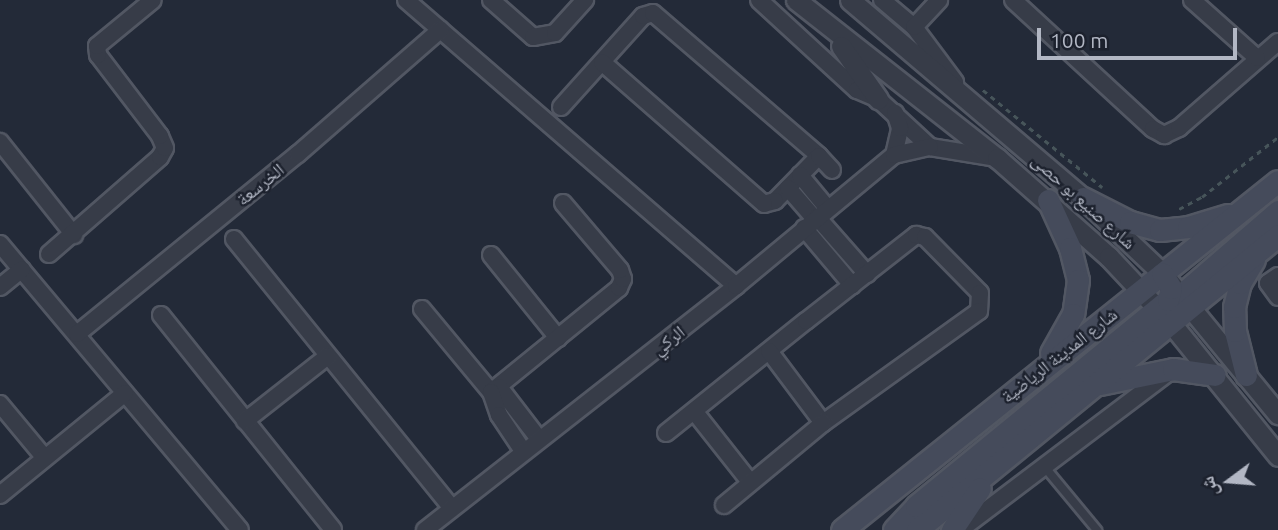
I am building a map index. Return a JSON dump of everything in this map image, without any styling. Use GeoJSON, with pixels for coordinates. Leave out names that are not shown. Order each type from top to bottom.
{"type":"FeatureCollection","features":[{"type":"Feature","properties":{"kind":"main road","name":"شارع المدينة الرياضية"},"geometry":{"type":"LineString","coordinates":[[842,530],[1037,371],[1278,181]]}},
{"type":"Feature","properties":{"kind":"main road"},"geometry":{"type":"LineString","coordinates":[[1083,198],[1130,222],[1160,230],[1188,227],[1240,211]]}},
{"type":"Feature","properties":{"kind":"main road"},"geometry":{"type":"LineString","coordinates":[[1037,371],[1069,322],[1078,288],[1074,257],[1048,200]]}},
{"type":"Feature","properties":{"kind":"main road"},"geometry":{"type":"LineString","coordinates":[[1184,300],[1278,211]]}},
{"type":"Feature","properties":{"kind":"main road"},"geometry":{"type":"LineString","coordinates":[[917,530],[1094,386],[1164,315],[1167,307],[1184,300],[1270,242]]}},
{"type":"Feature","properties":{"kind":"main road"},"geometry":{"type":"LineString","coordinates":[[1246,374],[1235,331],[1234,301],[1240,283],[1270,242]]}},
{"type":"Feature","properties":{"kind":"main road"},"geometry":{"type":"LineString","coordinates":[[894,530],[916,506],[1164,315],[1171,293],[1162,272]]}},
{"type":"Feature","properties":{"kind":"main road"},"geometry":{"type":"LineString","coordinates":[[1094,386],[1173,369],[1215,375]]}},
{"type":"Feature","properties":{"kind":"main road"},"geometry":{"type":"LineString","coordinates":[[952,530],[992,470]]}},
{"type":"Feature","properties":{"kind":"street"},"geometry":{"type":"LineString","coordinates":[[49,254],[74,235],[160,157],[165,148],[160,136],[98,55],[97,46],[153,0]]}},
{"type":"Feature","properties":{"kind":"street"},"geometry":{"type":"LineString","coordinates":[[406,0],[736,286]]}},
{"type":"Feature","properties":{"kind":"street"},"geometry":{"type":"LineString","coordinates":[[491,0],[533,37],[555,33],[585,0]]}},
{"type":"Feature","properties":{"kind":"street"},"geometry":{"type":"LineString","coordinates":[[759,0],[827,59],[857,90],[878,99],[930,147],[997,158]]}},
{"type":"Feature","properties":{"kind":"street","name":"شارع صنيع بو حصى"},"geometry":{"type":"LineString","coordinates":[[796,0],[1048,200],[1142,289],[1215,375],[1278,456]]}},
{"type":"Feature","properties":{"kind":"street","name":"شارع صنيع بو حصى"},"geometry":{"type":"LineString","coordinates":[[850,0],[975,95]]}},
{"type":"Feature","properties":{"kind":"street","name":"شارع صنيع بو حصى"},"geometry":{"type":"LineString","coordinates":[[882,0],[914,27],[975,95],[1162,272],[1278,414]]}},
{"type":"Feature","properties":{"kind":"street"},"geometry":{"type":"LineString","coordinates":[[914,27],[939,0]]}},
{"type":"Feature","properties":{"kind":"street"},"geometry":{"type":"LineString","coordinates":[[1013,0],[1153,130],[1164,135],[1179,128],[1278,42]]}},
{"type":"Feature","properties":{"kind":"street"},"geometry":{"type":"LineString","coordinates":[[1192,0],[1257,58]]}},
{"type":"Feature","properties":{"kind":"street"},"geometry":{"type":"LineString","coordinates":[[561,107],[643,16],[653,13],[832,170]]}},
{"type":"Feature","properties":{"kind":"street"},"geometry":{"type":"LineString","coordinates":[[818,19],[858,67],[878,99]]}},
{"type":"Feature","properties":{"kind":"street","name":"الخرسعة"},"geometry":{"type":"LineString","coordinates":[[77,334],[298,154],[440,30]]}},
{"type":"Feature","properties":{"kind":"street"},"geometry":{"type":"LineString","coordinates":[[602,62],[759,201],[769,204],[818,156]]}},
{"type":"Feature","properties":{"kind":"street"},"geometry":{"type":"LineString","coordinates":[[894,155],[900,128],[895,113]]}},
{"type":"Feature","properties":{"kind":"street"},"geometry":{"type":"LineString","coordinates":[[0,142],[74,235]]}},
{"type":"Feature","properties":{"kind":"street","name":"الركي"},"geometry":{"type":"LineString","coordinates":[[436,527],[452,508],[736,286],[894,155],[930,147]]}},
{"type":"Feature","properties":{"kind":"street"},"geometry":{"type":"LineString","coordinates":[[800,175],[816,218],[852,285]]}},
{"type":"Feature","properties":{"kind":"street"},"geometry":{"type":"LineString","coordinates":[[788,188],[867,274]]}},
{"type":"Feature","properties":{"kind":"street"},"geometry":{"type":"LineString","coordinates":[[495,389],[619,288],[623,279],[620,270],[563,203]]}},
{"type":"Feature","properties":{"kind":"street"},"geometry":{"type":"LineString","coordinates":[[666,433],[852,285],[921,234],[980,293],[982,301],[979,311],[823,423],[724,505]]}},
{"type":"Feature","properties":{"kind":"street"},"geometry":{"type":"LineString","coordinates":[[234,239],[452,508]]}},
{"type":"Feature","properties":{"kind":"street"},"geometry":{"type":"LineString","coordinates":[[0,244],[240,530]]}},
{"type":"Feature","properties":{"kind":"street"},"geometry":{"type":"LineString","coordinates":[[491,255],[558,338]]}},
{"type":"Feature","properties":{"kind":"street"},"geometry":{"type":"LineString","coordinates":[[0,287],[22,269]]}},
{"type":"Feature","properties":{"kind":"street"},"geometry":{"type":"LineString","coordinates":[[1273,280],[1278,298]]}},
{"type":"Feature","properties":{"kind":"street"},"geometry":{"type":"LineString","coordinates":[[422,309],[539,439]]}},
{"type":"Feature","properties":{"kind":"street"},"geometry":{"type":"LineString","coordinates":[[161,315],[333,530]]}},
{"type":"Feature","properties":{"kind":"street"},"geometry":{"type":"LineString","coordinates":[[769,351],[823,423]]}},
{"type":"Feature","properties":{"kind":"street"},"geometry":{"type":"LineString","coordinates":[[245,421],[328,356]]}},
{"type":"Feature","properties":{"kind":"street"},"geometry":{"type":"LineString","coordinates":[[960,530],[1043,464],[1173,369]]}},
{"type":"Feature","properties":{"kind":"street"},"geometry":{"type":"LineString","coordinates":[[495,389],[499,415],[523,451]]}},
{"type":"Feature","properties":{"kind":"street"},"geometry":{"type":"LineString","coordinates":[[0,495],[125,393]]}},
{"type":"Feature","properties":{"kind":"street"},"geometry":{"type":"LineString","coordinates":[[0,404],[45,458]]}},
{"type":"Feature","properties":{"kind":"street"},"geometry":{"type":"LineString","coordinates":[[694,411],[750,482]]}},
{"type":"Feature","properties":{"kind":"lane"},"geometry":{"type":"LineString","coordinates":[[1043,464],[1097,530]]}},
{"type":"Feature","properties":{"kind":"path"},"geometry":{"type":"LineString","coordinates":[[975,95],[1104,189]]}},
{"type":"Feature","properties":{"kind":"path"},"geometry":{"type":"LineString","coordinates":[[1171,212],[1202,197],[1278,137]]}}]}
